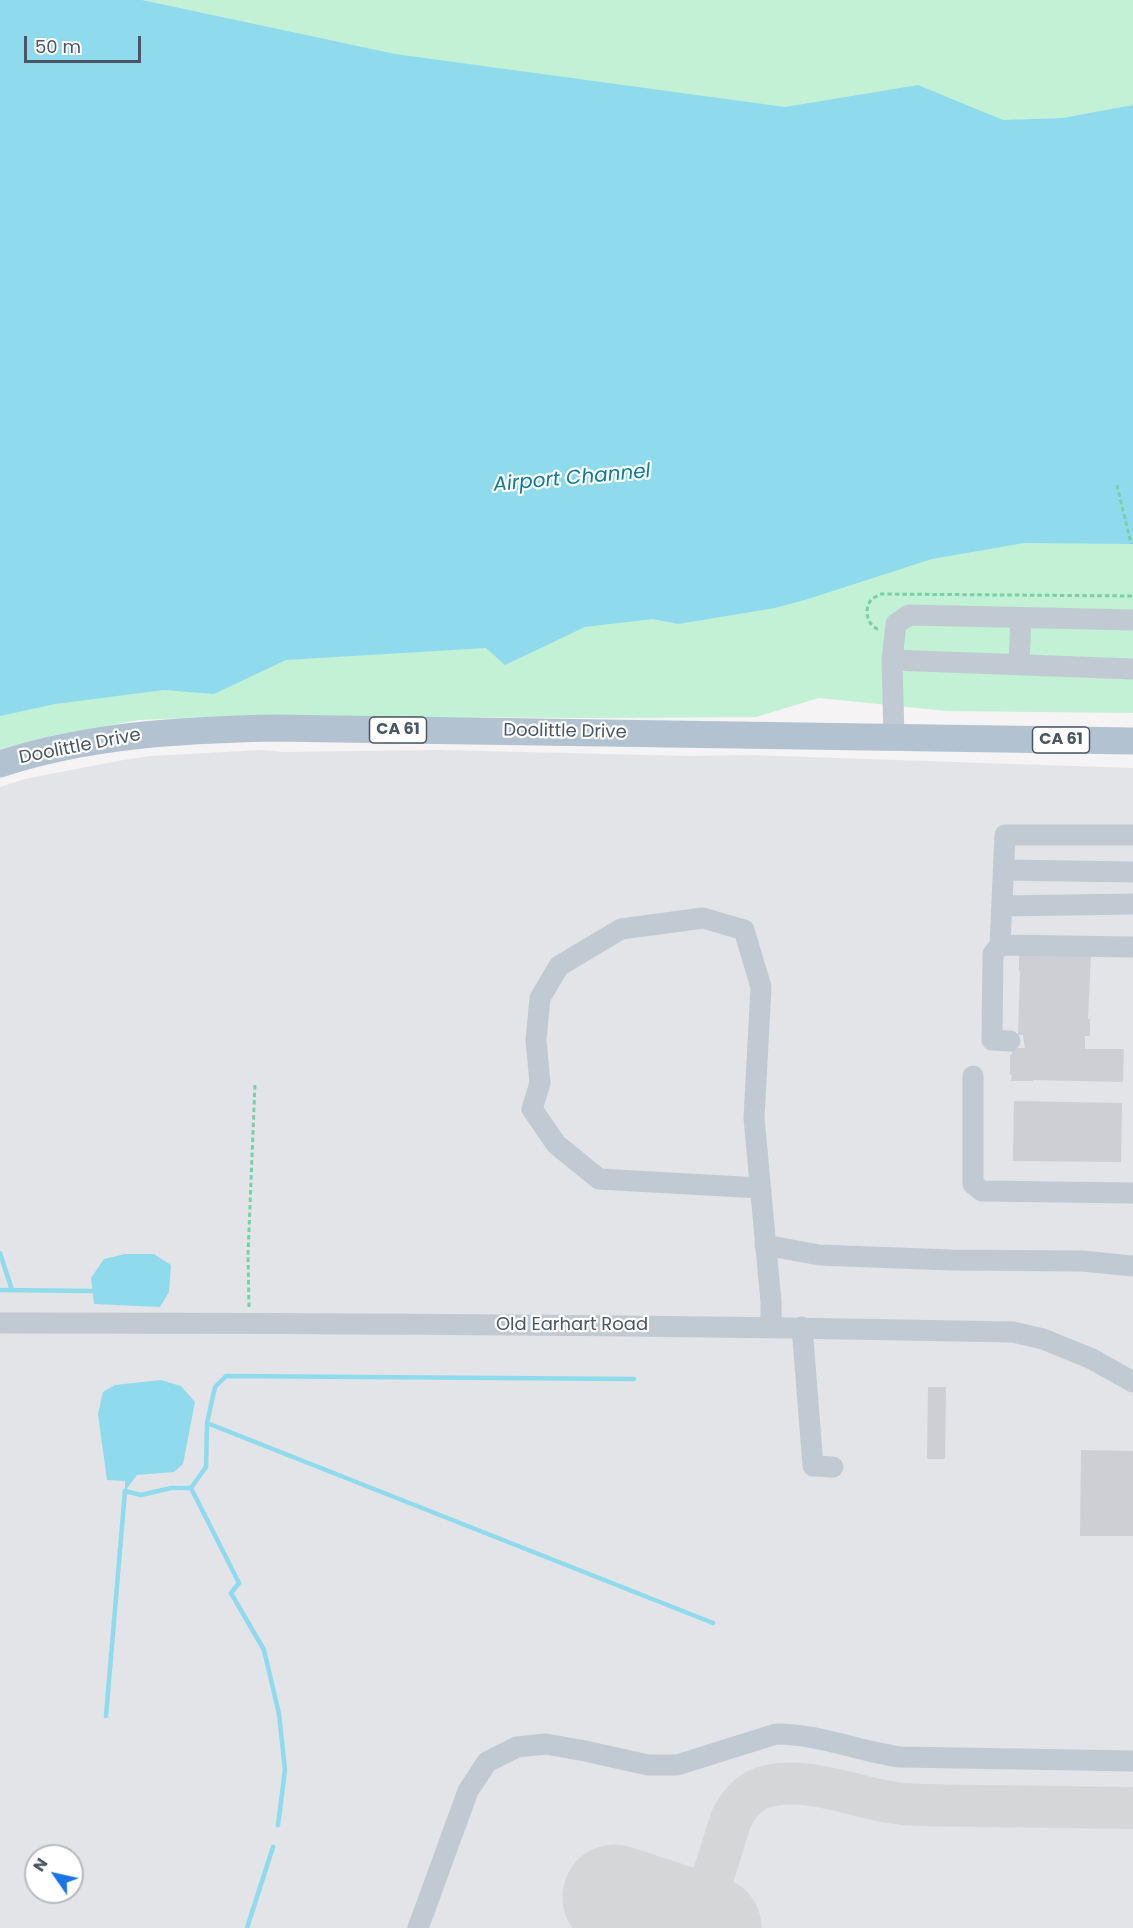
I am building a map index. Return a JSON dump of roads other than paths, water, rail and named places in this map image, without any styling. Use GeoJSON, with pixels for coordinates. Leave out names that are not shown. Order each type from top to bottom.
{"type":"FeatureCollection","features":[{"type":"Feature","properties":{"kind":"main road","name":"Doolittle Drive"},"geometry":{"type":"LineString","coordinates":[[0,764],[21,757],[83,744],[145,734],[206,729],[273,728],[1133,741]]}},
{"type":"Feature","properties":{"kind":"street"},"geometry":{"type":"LineString","coordinates":[[894,737],[892,660],[896,624],[909,615],[1133,620]]}},
{"type":"Feature","properties":{"kind":"street"},"geometry":{"type":"LineString","coordinates":[[1019,665],[1021,618]]}},
{"type":"Feature","properties":{"kind":"street"},"geometry":{"type":"LineString","coordinates":[[892,660],[1133,669]]}},
{"type":"Feature","properties":{"kind":"street"},"geometry":{"type":"LineString","coordinates":[[1010,1041],[992,1040],[993,954],[1000,945],[1005,835],[1133,835]]}},
{"type":"Feature","properties":{"kind":"street"},"geometry":{"type":"LineString","coordinates":[[1004,870],[1133,872]]}},
{"type":"Feature","properties":{"kind":"street"},"geometry":{"type":"LineString","coordinates":[[1002,906],[1133,904]]}},
{"type":"Feature","properties":{"kind":"street"},"geometry":{"type":"LineString","coordinates":[[760,1188],[599,1179],[556,1144],[532,1109],[540,1083],[536,1040],[540,998],[559,966],[621,929],[703,918],[744,930],[761,987],[754,1118],[771,1302],[771,1327]]}},
{"type":"Feature","properties":{"kind":"street"},"geometry":{"type":"LineString","coordinates":[[1000,945],[1133,947]]}},
{"type":"Feature","properties":{"kind":"street"},"geometry":{"type":"LineString","coordinates":[[973,1076],[973,1184],[982,1191],[1133,1193]]}},
{"type":"Feature","properties":{"kind":"street"},"geometry":{"type":"LineString","coordinates":[[765,1245],[819,1254],[951,1260],[1082,1261],[1133,1266]]}},
{"type":"Feature","properties":{"kind":"street","name":"Old Earhart Road"},"geometry":{"type":"LineString","coordinates":[[0,1323],[802,1327],[1013,1332],[1042,1339],[1092,1359],[1133,1382]]}},
{"type":"Feature","properties":{"kind":"street"},"geometry":{"type":"LineString","coordinates":[[802,1327],[813,1466],[833,1467]]}},
{"type":"Feature","properties":{"kind":"street"},"geometry":{"type":"LineString","coordinates":[[418,1928],[468,1791],[487,1762],[517,1747],[546,1744],[585,1750],[648,1765],[677,1765],[776,1734],[789,1734],[811,1736],[879,1754],[900,1757],[1133,1761]]}},
{"type":"Feature","properties":{"kind":"water","name":"Airport Channel"},"geometry":{"type":"Polygon","coordinates":[[[0,0],[142,0],[395,54],[785,107],[918,85],[1003,120],[1063,118],[1133,105],[1133,544],[1024,543],[932,559],[775,608],[678,624],[653,619],[585,627],[505,665],[486,648],[286,660],[214,694],[164,690],[55,704],[0,716],[0,0]]]}},
{"type":"Feature","properties":{"kind":"water"},"geometry":{"type":"Polygon","coordinates":[[[125,1254],[154,1254],[171,1265],[169,1292],[160,1307],[94,1304],[91,1278],[104,1259],[125,1254]]]}},
{"type":"Feature","properties":{"kind":"water"},"geometry":{"type":"Polygon","coordinates":[[[161,1380],[181,1386],[195,1402],[183,1464],[174,1472],[137,1475],[125,1491],[125,1481],[107,1480],[98,1414],[103,1392],[115,1385],[161,1380]]]}},
{"type":"Feature","properties":{"kind":"waterway"},"geometry":{"type":"LineString","coordinates":[[0,1253],[12,1290]]}},
{"type":"Feature","properties":{"kind":"waterway"},"geometry":{"type":"LineString","coordinates":[[0,1290],[93,1291]]}},
{"type":"Feature","properties":{"kind":"waterway"},"geometry":{"type":"LineString","coordinates":[[207,1423],[215,1387],[226,1376],[634,1379]]}},
{"type":"Feature","properties":{"kind":"waterway"},"geometry":{"type":"LineString","coordinates":[[191,1488],[206,1467],[207,1423],[713,1623]]}},
{"type":"Feature","properties":{"kind":"waterway"},"geometry":{"type":"LineString","coordinates":[[106,1716],[125,1491],[141,1495],[171,1488],[191,1488],[239,1583],[231,1593],[264,1650],[279,1714],[285,1770],[278,1825]]}},
{"type":"Feature","properties":{"kind":"waterway"},"geometry":{"type":"LineString","coordinates":[[247,1928],[273,1847]]}}]}
